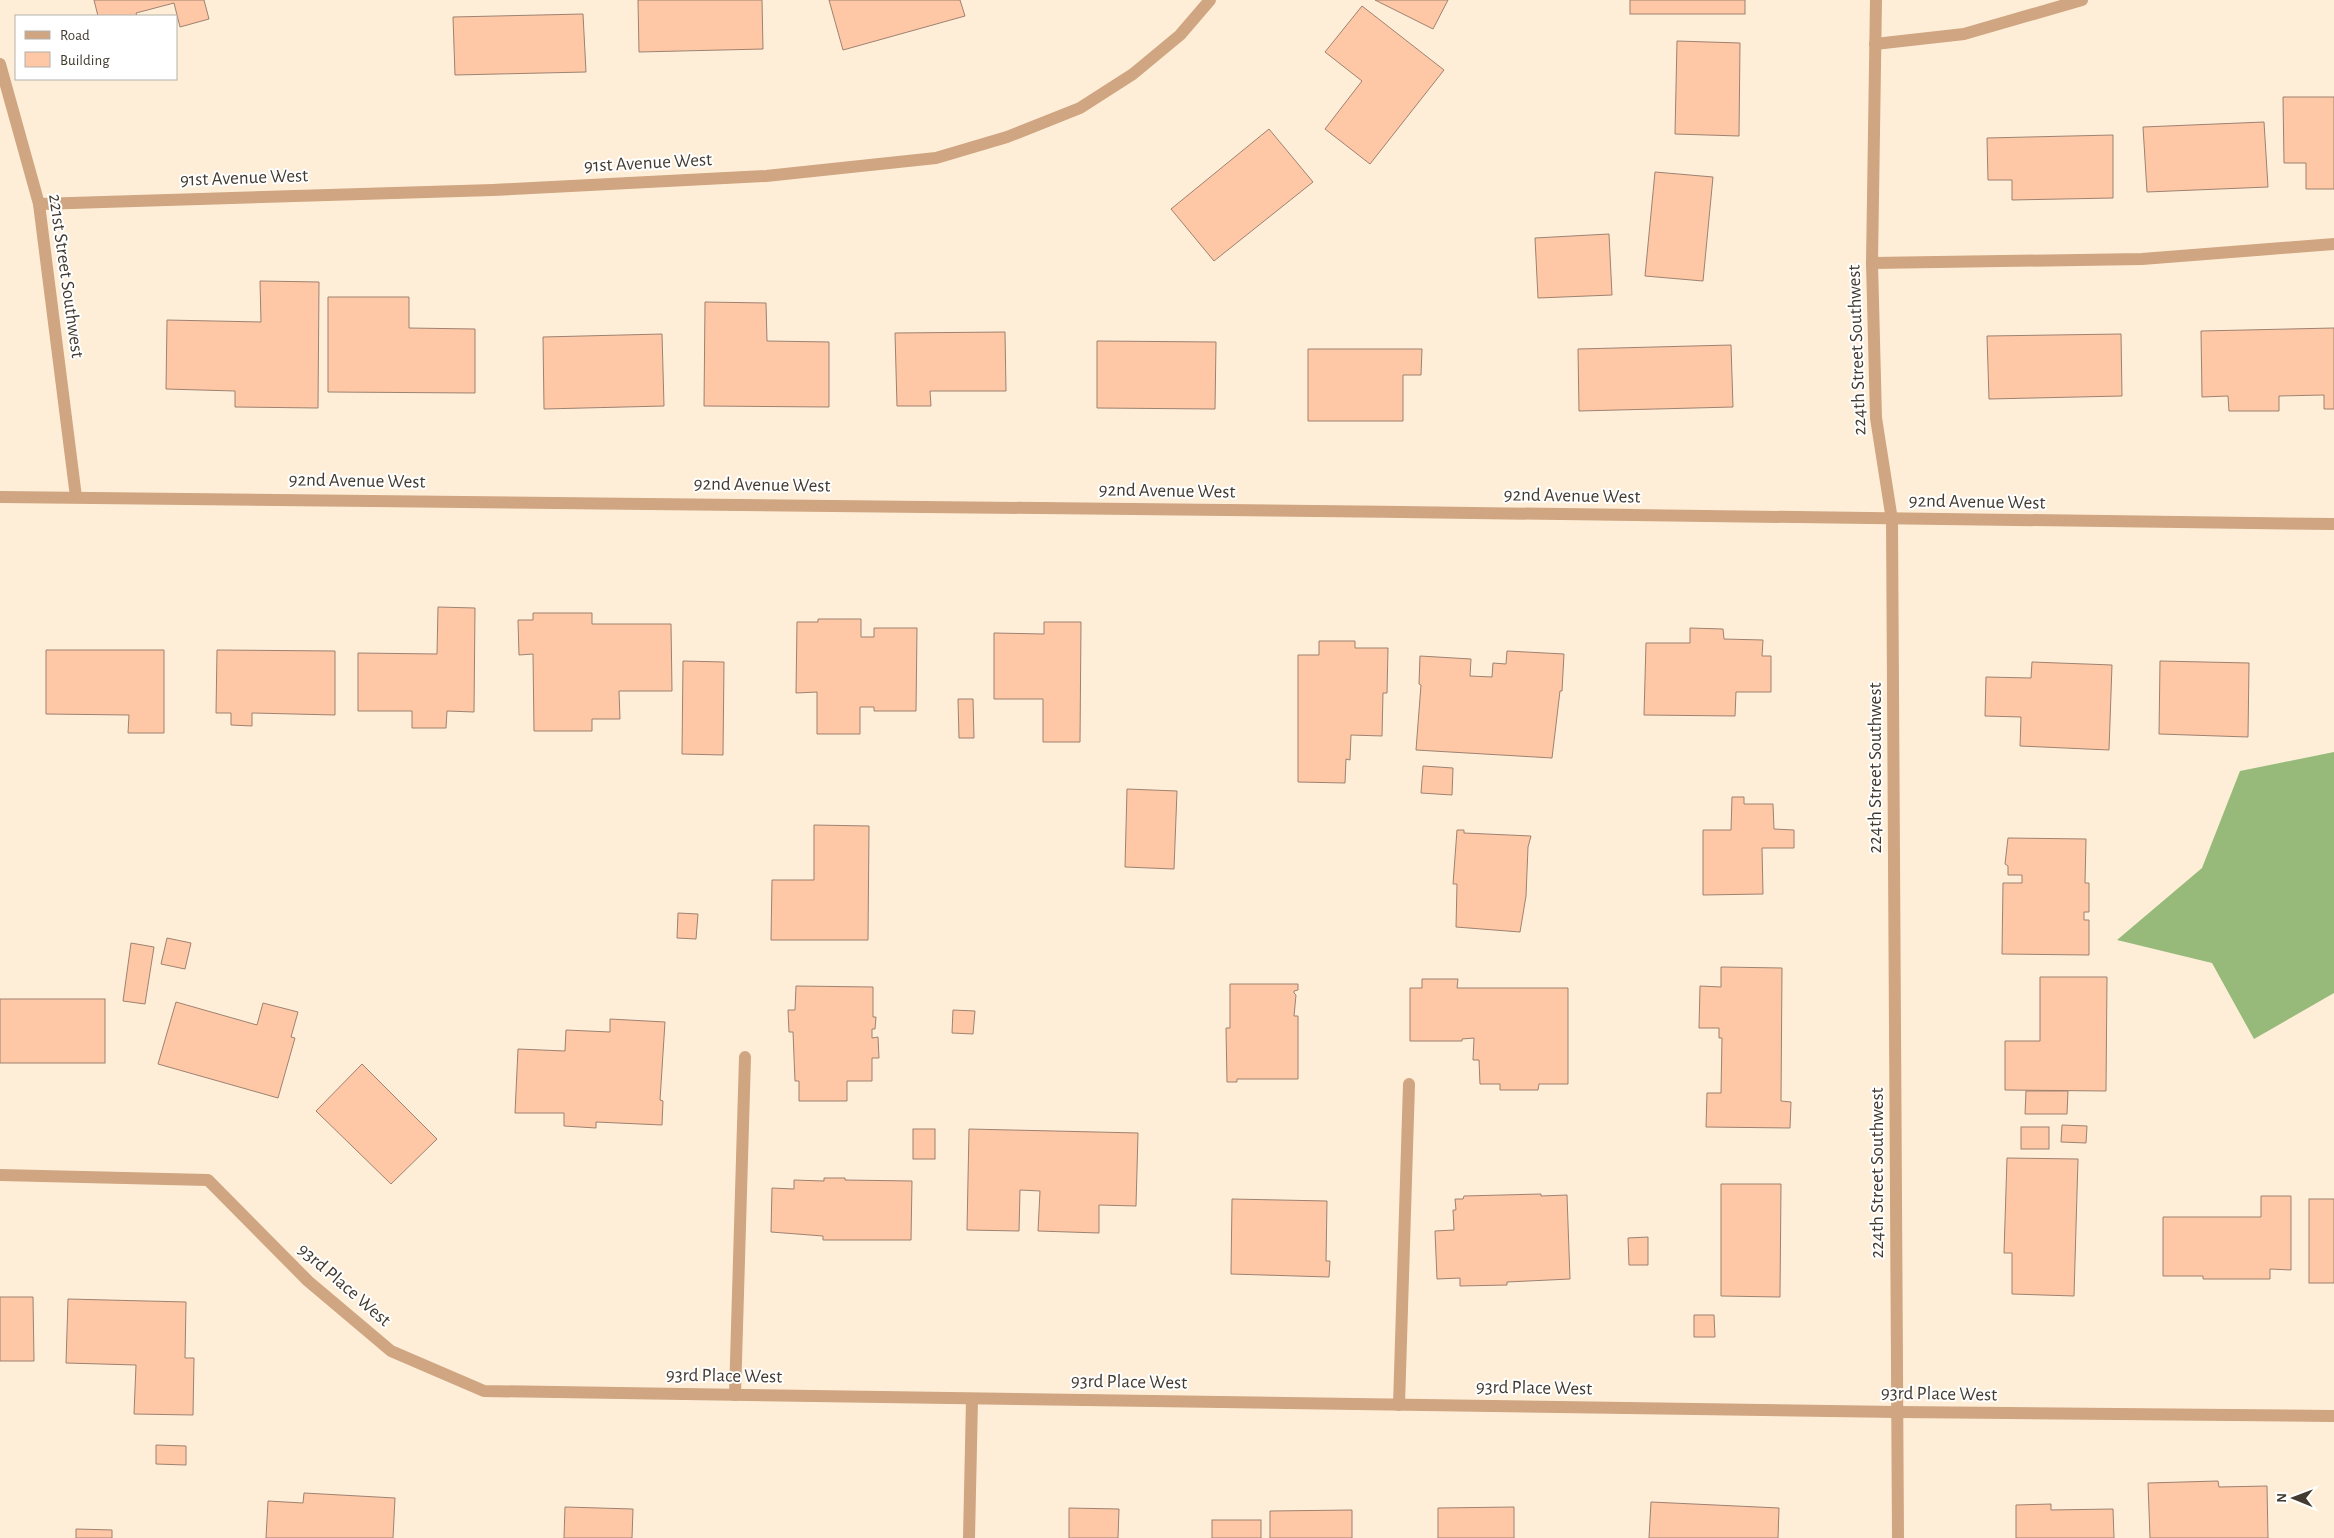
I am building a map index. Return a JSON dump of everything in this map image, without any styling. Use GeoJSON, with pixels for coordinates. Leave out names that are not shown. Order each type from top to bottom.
{"type":"FeatureCollection","features":[{"type":"Feature","properties":{"kind":"street","name":"91st Avenue West"},"geometry":{"type":"LineString","coordinates":[[39,204],[493,190],[766,176],[936,158],[1007,137],[1080,108],[1133,74],[1180,35],[1210,0]]}},
{"type":"Feature","properties":{"kind":"street","name":"224th Street Southwest"},"geometry":{"type":"LineString","coordinates":[[1876,0],[1872,263],[1876,418],[1892,520],[1898,1538]]}},
{"type":"Feature","properties":{"kind":"street"},"geometry":{"type":"LineString","coordinates":[[1875,44],[1964,34],[2082,0]]}},
{"type":"Feature","properties":{"kind":"street","name":"221st Street Southwest"},"geometry":{"type":"LineString","coordinates":[[0,64],[39,204],[76,497]]}},
{"type":"Feature","properties":{"kind":"street"},"geometry":{"type":"LineString","coordinates":[[1872,263],[2142,259],[2334,244]]}},
{"type":"Feature","properties":{"kind":"street","name":"92nd Avenue West"},"geometry":{"type":"LineString","coordinates":[[0,497],[762,504],[1892,520],[2334,524]]}},
{"type":"Feature","properties":{"kind":"street"},"geometry":{"type":"LineString","coordinates":[[735,1395],[745,1057]]}},
{"type":"Feature","properties":{"kind":"street"},"geometry":{"type":"LineString","coordinates":[[1399,1405],[1409,1084]]}},
{"type":"Feature","properties":{"kind":"street","name":"93rd Place West"},"geometry":{"type":"LineString","coordinates":[[0,1175],[208,1180],[308,1281],[392,1351],[484,1391],[1898,1412],[2334,1416]]}},
{"type":"Feature","properties":{"kind":"street"},"geometry":{"type":"LineString","coordinates":[[969,1538],[972,1398]]}},
{"type":"Feature","properties":{"kind":"green space"},"geometry":{"type":"Polygon","coordinates":[[[2334,752],[2334,993],[2254,1039],[2212,963],[2117,940],[2202,868],[2240,771],[2334,752]]]}},
{"type":"Feature","properties":{"kind":"building"},"geometry":{"type":"Polygon","coordinates":[[[94,0],[204,0],[209,19],[180,27],[174,3],[136,13],[137,15],[98,15],[94,0]]]}},
{"type":"Feature","properties":{"kind":"building"},"geometry":{"type":"Polygon","coordinates":[[[638,0],[762,0],[763,49],[639,52],[638,0]]]}},
{"type":"Feature","properties":{"kind":"building"},"geometry":{"type":"Polygon","coordinates":[[[829,0],[960,0],[965,16],[843,50],[829,0]]]}},
{"type":"Feature","properties":{"kind":"building"},"geometry":{"type":"Polygon","coordinates":[[[1375,0],[1448,0],[1433,29],[1375,0]]]}},
{"type":"Feature","properties":{"kind":"building"},"geometry":{"type":"Polygon","coordinates":[[[1630,0],[1745,0],[1745,14],[1630,14],[1630,0]]]}},
{"type":"Feature","properties":{"kind":"building"},"geometry":{"type":"Polygon","coordinates":[[[1362,6],[1444,70],[1370,164],[1325,129],[1362,81],[1325,52],[1362,6]]]}},
{"type":"Feature","properties":{"kind":"building"},"geometry":{"type":"Polygon","coordinates":[[[583,14],[586,72],[455,75],[453,17],[583,14]]]}},
{"type":"Feature","properties":{"kind":"building"},"geometry":{"type":"Polygon","coordinates":[[[1677,41],[1740,43],[1739,136],[1675,134],[1677,41]]]}},
{"type":"Feature","properties":{"kind":"building"},"geometry":{"type":"Polygon","coordinates":[[[2283,97],[2334,97],[2334,189],[2306,189],[2306,163],[2284,163],[2283,97]]]}},
{"type":"Feature","properties":{"kind":"building"},"geometry":{"type":"Polygon","coordinates":[[[2264,122],[2268,187],[2147,192],[2143,127],[2264,122]]]}},
{"type":"Feature","properties":{"kind":"building"},"geometry":{"type":"Polygon","coordinates":[[[1269,129],[1313,182],[1214,261],[1171,209],[1269,129]]]}},
{"type":"Feature","properties":{"kind":"building"},"geometry":{"type":"Polygon","coordinates":[[[2113,135],[2113,198],[2012,200],[2012,180],[1988,180],[1987,138],[2113,135]]]}},
{"type":"Feature","properties":{"kind":"building"},"geometry":{"type":"Polygon","coordinates":[[[1655,172],[1713,177],[1703,281],[1645,276],[1655,172]]]}},
{"type":"Feature","properties":{"kind":"building"},"geometry":{"type":"Polygon","coordinates":[[[1609,234],[1612,295],[1538,298],[1535,238],[1609,234]]]}},
{"type":"Feature","properties":{"kind":"building"},"geometry":{"type":"Polygon","coordinates":[[[260,281],[319,282],[318,408],[235,407],[235,391],[166,389],[167,320],[261,322],[260,281]]]}},
{"type":"Feature","properties":{"kind":"building"},"geometry":{"type":"Polygon","coordinates":[[[328,297],[409,297],[409,328],[475,329],[475,393],[328,392],[328,297]]]}},
{"type":"Feature","properties":{"kind":"building"},"geometry":{"type":"Polygon","coordinates":[[[705,302],[766,303],[767,341],[829,342],[829,407],[704,406],[705,302]]]}},
{"type":"Feature","properties":{"kind":"building"},"geometry":{"type":"Polygon","coordinates":[[[2334,328],[2334,409],[2324,409],[2324,395],[2279,396],[2279,411],[2229,411],[2228,396],[2202,397],[2201,331],[2334,328]]]}},
{"type":"Feature","properties":{"kind":"building"},"geometry":{"type":"Polygon","coordinates":[[[1005,332],[1006,391],[930,391],[931,406],[897,406],[895,333],[1005,332]]]}},
{"type":"Feature","properties":{"kind":"building"},"geometry":{"type":"Polygon","coordinates":[[[662,334],[664,406],[544,409],[543,337],[662,334]]]}},
{"type":"Feature","properties":{"kind":"building"},"geometry":{"type":"Polygon","coordinates":[[[2121,334],[2122,396],[1989,399],[1987,336],[2121,334]]]}},
{"type":"Feature","properties":{"kind":"building"},"geometry":{"type":"Polygon","coordinates":[[[1097,341],[1216,342],[1215,409],[1097,408],[1097,341]]]}},
{"type":"Feature","properties":{"kind":"building"},"geometry":{"type":"Polygon","coordinates":[[[1731,345],[1733,407],[1579,411],[1578,349],[1731,345]]]}},
{"type":"Feature","properties":{"kind":"building"},"geometry":{"type":"Polygon","coordinates":[[[1308,349],[1422,349],[1421,375],[1403,375],[1403,421],[1308,421],[1308,349]]]}},
{"type":"Feature","properties":{"kind":"building"},"geometry":{"type":"Polygon","coordinates":[[[438,607],[475,608],[474,712],[447,711],[446,728],[412,728],[412,711],[358,711],[358,653],[437,654],[438,607]]]}},
{"type":"Feature","properties":{"kind":"building"},"geometry":{"type":"Polygon","coordinates":[[[533,613],[592,613],[592,624],[671,624],[672,691],[619,691],[620,719],[592,719],[592,731],[534,731],[533,654],[519,655],[518,620],[533,620],[533,613]]]}},
{"type":"Feature","properties":{"kind":"building"},"geometry":{"type":"Polygon","coordinates":[[[818,619],[861,619],[861,637],[874,637],[874,628],[917,628],[916,711],[874,711],[874,707],[860,707],[860,734],[817,734],[817,692],[796,693],[797,622],[818,622],[818,619]]]}},
{"type":"Feature","properties":{"kind":"building"},"geometry":{"type":"Polygon","coordinates":[[[1044,622],[1081,622],[1080,742],[1043,742],[1043,699],[994,699],[994,633],[1044,634],[1044,622]]]}},
{"type":"Feature","properties":{"kind":"building"},"geometry":{"type":"Polygon","coordinates":[[[1690,628],[1723,629],[1724,639],[1763,640],[1762,656],[1771,656],[1771,692],[1736,692],[1735,716],[1644,715],[1646,643],[1690,643],[1690,628]]]}},
{"type":"Feature","properties":{"kind":"building"},"geometry":{"type":"Polygon","coordinates":[[[1319,641],[1355,641],[1355,648],[1388,648],[1387,693],[1383,693],[1382,736],[1351,735],[1350,760],[1346,759],[1345,783],[1298,782],[1298,655],[1319,655],[1319,641]]]}},
{"type":"Feature","properties":{"kind":"building"},"geometry":{"type":"Polygon","coordinates":[[[46,650],[164,650],[164,733],[128,733],[129,715],[46,714],[46,650]]]}},
{"type":"Feature","properties":{"kind":"building"},"geometry":{"type":"Polygon","coordinates":[[[217,650],[335,651],[335,715],[252,713],[252,726],[231,725],[231,713],[216,713],[217,650]]]}},
{"type":"Feature","properties":{"kind":"building"},"geometry":{"type":"Polygon","coordinates":[[[1507,651],[1564,654],[1562,691],[1560,691],[1552,758],[1416,750],[1421,685],[1419,684],[1420,656],[1471,659],[1470,676],[1492,677],[1493,663],[1506,664],[1507,651]]]}},
{"type":"Feature","properties":{"kind":"building"},"geometry":{"type":"Polygon","coordinates":[[[683,661],[724,662],[723,755],[682,754],[683,661]]]}},
{"type":"Feature","properties":{"kind":"building"},"geometry":{"type":"Polygon","coordinates":[[[2160,661],[2249,663],[2248,737],[2159,734],[2160,661]]]}},
{"type":"Feature","properties":{"kind":"building"},"geometry":{"type":"Polygon","coordinates":[[[2032,662],[2112,665],[2109,750],[2020,746],[2021,717],[1985,716],[1986,677],[2031,678],[2032,662]]]}},
{"type":"Feature","properties":{"kind":"building"},"geometry":{"type":"Polygon","coordinates":[[[958,699],[973,699],[974,738],[959,738],[958,699]]]}},
{"type":"Feature","properties":{"kind":"building"},"geometry":{"type":"Polygon","coordinates":[[[1423,766],[1453,768],[1452,795],[1421,793],[1423,766]]]}},
{"type":"Feature","properties":{"kind":"building"},"geometry":{"type":"Polygon","coordinates":[[[1127,789],[1177,791],[1174,869],[1125,867],[1127,789]]]}},
{"type":"Feature","properties":{"kind":"building"},"geometry":{"type":"Polygon","coordinates":[[[1732,797],[1744,797],[1744,804],[1773,804],[1774,829],[1794,830],[1794,848],[1762,848],[1763,894],[1703,895],[1703,830],[1731,830],[1732,797]]]}},
{"type":"Feature","properties":{"kind":"building"},"geometry":{"type":"Polygon","coordinates":[[[814,825],[869,826],[868,940],[771,940],[772,880],[814,880],[814,825]]]}},
{"type":"Feature","properties":{"kind":"building"},"geometry":{"type":"Polygon","coordinates":[[[1457,830],[1464,830],[1464,833],[1531,836],[1528,847],[1526,896],[1520,932],[1456,927],[1457,884],[1453,884],[1457,830]]]}},
{"type":"Feature","properties":{"kind":"building"},"geometry":{"type":"Polygon","coordinates":[[[2008,838],[2086,839],[2085,883],[2089,883],[2089,912],[2084,912],[2084,920],[2089,920],[2089,955],[2002,954],[2003,883],[2022,883],[2022,875],[2008,875],[2008,866],[2005,864],[2008,838]]]}},
{"type":"Feature","properties":{"kind":"building"},"geometry":{"type":"Polygon","coordinates":[[[678,913],[698,914],[696,939],[677,938],[678,913]]]}},
{"type":"Feature","properties":{"kind":"building"},"geometry":{"type":"Polygon","coordinates":[[[167,938],[191,943],[185,969],[161,964],[167,938]]]}},
{"type":"Feature","properties":{"kind":"building"},"geometry":{"type":"Polygon","coordinates":[[[131,943],[154,947],[145,1004],[123,1001],[131,943]]]}},
{"type":"Feature","properties":{"kind":"building"},"geometry":{"type":"Polygon","coordinates":[[[1721,967],[1782,968],[1781,1101],[1791,1102],[1790,1128],[1706,1127],[1707,1093],[1721,1093],[1722,1038],[1719,1038],[1719,1028],[1699,1028],[1700,986],[1721,987],[1721,967]]]}},
{"type":"Feature","properties":{"kind":"building"},"geometry":{"type":"Polygon","coordinates":[[[2040,977],[2107,977],[2106,1091],[2005,1090],[2005,1041],[2040,1041],[2040,977]]]}},
{"type":"Feature","properties":{"kind":"building"},"geometry":{"type":"Polygon","coordinates":[[[1422,979],[1458,979],[1457,988],[1568,988],[1568,1084],[1539,1084],[1538,1090],[1500,1090],[1500,1084],[1480,1084],[1479,1060],[1473,1060],[1474,1038],[1462,1039],[1462,1041],[1410,1041],[1410,988],[1422,988],[1422,979]]]}},
{"type":"Feature","properties":{"kind":"building"},"geometry":{"type":"Polygon","coordinates":[[[1230,984],[1298,984],[1298,990],[1294,991],[1296,995],[1294,1016],[1298,1016],[1298,1079],[1237,1079],[1237,1082],[1227,1082],[1226,1028],[1230,1028],[1230,984]]]}},
{"type":"Feature","properties":{"kind":"building"},"geometry":{"type":"Polygon","coordinates":[[[796,986],[873,987],[873,1017],[876,1017],[875,1029],[872,1029],[872,1038],[878,1037],[879,1058],[872,1058],[872,1081],[847,1081],[847,1101],[799,1101],[799,1081],[795,1081],[793,1032],[789,1032],[788,1010],[795,1010],[796,986]]]}},
{"type":"Feature","properties":{"kind":"building"},"geometry":{"type":"Polygon","coordinates":[[[0,999],[105,999],[105,1063],[0,1063],[0,999]]]}},
{"type":"Feature","properties":{"kind":"building"},"geometry":{"type":"Polygon","coordinates":[[[176,1002],[257,1025],[263,1003],[298,1012],[291,1037],[295,1038],[278,1098],[158,1064],[176,1002]]]}},
{"type":"Feature","properties":{"kind":"building"},"geometry":{"type":"Polygon","coordinates":[[[953,1010],[975,1011],[973,1034],[952,1033],[953,1010]]]}},
{"type":"Feature","properties":{"kind":"building"},"geometry":{"type":"Polygon","coordinates":[[[610,1019],[665,1022],[660,1100],[663,1101],[662,1125],[596,1122],[596,1128],[564,1126],[564,1113],[515,1113],[518,1049],[565,1051],[566,1030],[610,1032],[610,1019]]]}},
{"type":"Feature","properties":{"kind":"building"},"geometry":{"type":"Polygon","coordinates":[[[362,1064],[437,1139],[391,1184],[316,1111],[362,1064]]]}},
{"type":"Feature","properties":{"kind":"building"},"geometry":{"type":"Polygon","coordinates":[[[2026,1091],[2068,1091],[2067,1114],[2025,1114],[2026,1091]]]}},
{"type":"Feature","properties":{"kind":"building"},"geometry":{"type":"Polygon","coordinates":[[[2062,1125],[2087,1126],[2086,1143],[2061,1142],[2062,1125]]]}},
{"type":"Feature","properties":{"kind":"building"},"geometry":{"type":"Polygon","coordinates":[[[2021,1127],[2049,1127],[2049,1149],[2021,1149],[2021,1127]]]}},
{"type":"Feature","properties":{"kind":"building"},"geometry":{"type":"Polygon","coordinates":[[[913,1129],[935,1129],[935,1159],[913,1159],[913,1129]]]}},
{"type":"Feature","properties":{"kind":"building"},"geometry":{"type":"Polygon","coordinates":[[[969,1129],[1138,1133],[1136,1206],[1099,1205],[1099,1233],[1038,1231],[1040,1191],[1020,1190],[1019,1231],[967,1230],[969,1129]]]}},
{"type":"Feature","properties":{"kind":"building"},"geometry":{"type":"Polygon","coordinates":[[[2007,1158],[2078,1159],[2074,1296],[2012,1294],[2012,1253],[2004,1253],[2007,1158]]]}},
{"type":"Feature","properties":{"kind":"building"},"geometry":{"type":"Polygon","coordinates":[[[824,1178],[912,1181],[911,1240],[823,1240],[823,1236],[771,1232],[772,1188],[794,1189],[794,1180],[824,1181],[824,1178]]]}},
{"type":"Feature","properties":{"kind":"building"},"geometry":{"type":"Polygon","coordinates":[[[1721,1184],[1781,1184],[1780,1297],[1721,1296],[1721,1184]]]}},
{"type":"Feature","properties":{"kind":"building"},"geometry":{"type":"Polygon","coordinates":[[[1541,1194],[1541,1196],[1567,1195],[1570,1279],[1507,1282],[1507,1285],[1460,1286],[1460,1278],[1437,1279],[1435,1231],[1454,1230],[1453,1210],[1456,1210],[1455,1199],[1463,1199],[1464,1196],[1541,1194]]]}},
{"type":"Feature","properties":{"kind":"building"},"geometry":{"type":"Polygon","coordinates":[[[2261,1196],[2291,1196],[2291,1270],[2270,1269],[2270,1279],[2203,1279],[2203,1276],[2163,1276],[2163,1217],[2261,1217],[2261,1196]]]}},
{"type":"Feature","properties":{"kind":"building"},"geometry":{"type":"Polygon","coordinates":[[[1232,1199],[1327,1201],[1326,1261],[1330,1261],[1329,1277],[1231,1274],[1232,1199]]]}},
{"type":"Feature","properties":{"kind":"building"},"geometry":{"type":"Polygon","coordinates":[[[2309,1199],[2334,1199],[2334,1283],[2309,1283],[2309,1199]]]}},
{"type":"Feature","properties":{"kind":"building"},"geometry":{"type":"Polygon","coordinates":[[[1648,1237],[1648,1265],[1629,1265],[1628,1238],[1648,1237]]]}},
{"type":"Feature","properties":{"kind":"building"},"geometry":{"type":"Polygon","coordinates":[[[0,1297],[33,1297],[34,1361],[0,1361],[0,1297]]]}},
{"type":"Feature","properties":{"kind":"building"},"geometry":{"type":"Polygon","coordinates":[[[68,1299],[186,1302],[185,1358],[194,1358],[193,1415],[134,1414],[136,1365],[66,1363],[68,1299]]]}},
{"type":"Feature","properties":{"kind":"building"},"geometry":{"type":"Polygon","coordinates":[[[1694,1315],[1714,1315],[1715,1337],[1694,1337],[1694,1315]]]}},
{"type":"Feature","properties":{"kind":"building"},"geometry":{"type":"Polygon","coordinates":[[[156,1445],[186,1446],[186,1465],[156,1464],[156,1445]]]}},
{"type":"Feature","properties":{"kind":"building"},"geometry":{"type":"Polygon","coordinates":[[[2218,1481],[2219,1487],[2267,1486],[2268,1538],[2150,1538],[2148,1483],[2218,1481]]]}},
{"type":"Feature","properties":{"kind":"building"},"geometry":{"type":"Polygon","coordinates":[[[304,1493],[395,1498],[393,1538],[266,1538],[268,1501],[303,1503],[304,1493]]]}},
{"type":"Feature","properties":{"kind":"building"},"geometry":{"type":"Polygon","coordinates":[[[1651,1502],[1779,1508],[1778,1538],[1649,1538],[1651,1502]]]}},
{"type":"Feature","properties":{"kind":"building"},"geometry":{"type":"Polygon","coordinates":[[[2051,1504],[2051,1510],[2113,1509],[2114,1538],[2016,1538],[2016,1505],[2051,1504]]]}},
{"type":"Feature","properties":{"kind":"building"},"geometry":{"type":"Polygon","coordinates":[[[565,1507],[633,1509],[632,1538],[564,1538],[565,1507]]]}},
{"type":"Feature","properties":{"kind":"building"},"geometry":{"type":"Polygon","coordinates":[[[1514,1507],[1514,1538],[1438,1538],[1438,1508],[1514,1507]]]}},
{"type":"Feature","properties":{"kind":"building"},"geometry":{"type":"Polygon","coordinates":[[[1069,1508],[1119,1509],[1118,1538],[1069,1538],[1069,1508]]]}},
{"type":"Feature","properties":{"kind":"building"},"geometry":{"type":"Polygon","coordinates":[[[1352,1510],[1352,1538],[1270,1538],[1270,1511],[1352,1510]]]}},
{"type":"Feature","properties":{"kind":"building"},"geometry":{"type":"Polygon","coordinates":[[[1212,1520],[1261,1520],[1261,1538],[1212,1538],[1212,1520]]]}},
{"type":"Feature","properties":{"kind":"building"},"geometry":{"type":"Polygon","coordinates":[[[76,1529],[112,1530],[112,1538],[76,1538],[76,1529]]]}}]}
